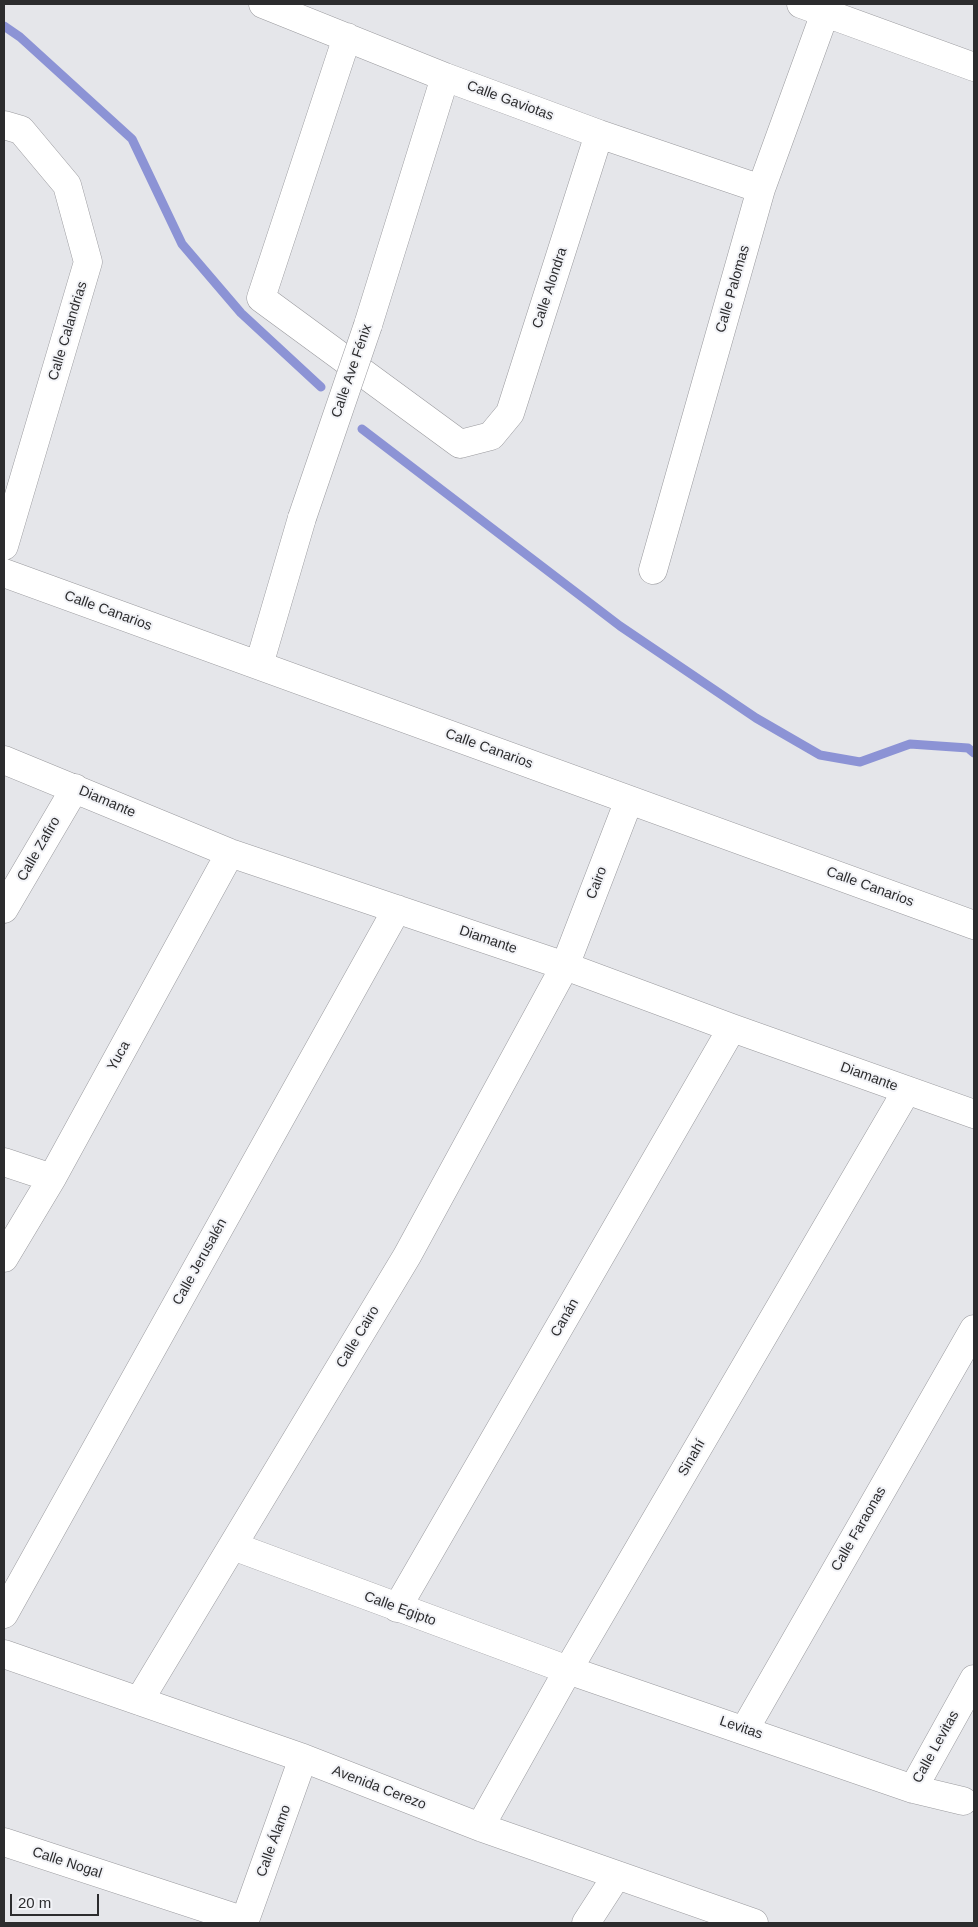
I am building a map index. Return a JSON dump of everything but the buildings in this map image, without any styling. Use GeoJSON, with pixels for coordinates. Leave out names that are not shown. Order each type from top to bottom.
{"type":"FeatureCollection","features":[{"type":"Feature","properties":{"kind":"street","name":"Calle Gaviotas"},"geometry":{"type":"LineString","coordinates":[[263,4],[445,77],[598,134],[761,189]]}},
{"type":"Feature","properties":{"kind":"street"},"geometry":{"type":"LineString","coordinates":[[813,8],[974,67]]}},
{"type":"Feature","properties":{"kind":"street","name":"Calle Palomas"},"geometry":{"type":"LineString","coordinates":[[653,570],[813,8]]}},
{"type":"Feature","properties":{"kind":"street","name":"Calle Alondra"},"geometry":{"type":"LineString","coordinates":[[347,37],[261,298],[460,444],[491,436],[510,413],[598,134]]}},
{"type":"Feature","properties":{"kind":"street","name":"Calle Ave Fénix"},"geometry":{"type":"LineString","coordinates":[[259,665],[302,518],[368,325],[445,77]]}},
{"type":"Feature","properties":{"kind":"street","name":"Calle Calandrias"},"geometry":{"type":"LineString","coordinates":[[4,546],[88,262],[67,185],[12,128]]}},
{"type":"Feature","properties":{"kind":"street","name":"Calle Canarios"},"geometry":{"type":"LineString","coordinates":[[4,573],[974,925]]}},
{"type":"Feature","properties":{"kind":"street","name":"Diamante"},"geometry":{"type":"LineString","coordinates":[[4,760],[230,853],[565,966],[974,1114]]}},
{"type":"Feature","properties":{"kind":"street","name":"Calle Zafiro"},"geometry":{"type":"LineString","coordinates":[[4,909],[75,788]]}},
{"type":"Feature","properties":{"kind":"street","name":"Cairo"},"geometry":{"type":"LineString","coordinates":[[565,966],[630,800]]}},
{"type":"Feature","properties":{"kind":"street","name":"Yuca"},"geometry":{"type":"LineString","coordinates":[[4,1258],[52,1178],[230,853]]}},
{"type":"Feature","properties":{"kind":"street","name":"Calle Jerusalén"},"geometry":{"type":"LineString","coordinates":[[4,1614],[396,910]]}},
{"type":"Feature","properties":{"kind":"street","name":"Calle Cairo"},"geometry":{"type":"LineString","coordinates":[[139,1701],[407,1256],[565,966]]}},
{"type":"Feature","properties":{"kind":"street","name":"Canán"},"geometry":{"type":"LineString","coordinates":[[397,1608],[732,1028]]}},
{"type":"Feature","properties":{"kind":"street","name":"Sinahí"},"geometry":{"type":"LineString","coordinates":[[480,1827],[568,1670],[906,1090]]}},
{"type":"Feature","properties":{"kind":"street"},"geometry":{"type":"LineString","coordinates":[[4,1162],[52,1178]]}},
{"type":"Feature","properties":{"kind":"street","name":"Calle Faraonas"},"geometry":{"type":"LineString","coordinates":[[745,1729],[974,1329]]}},
{"type":"Feature","properties":{"kind":"street","name":"Calle Egipto"},"geometry":{"type":"LineString","coordinates":[[233,1546],[568,1670]]}},
{"type":"Feature","properties":{"kind":"street","name":"Avenida Cerezo"},"geometry":{"type":"LineString","coordinates":[[4,1654],[303,1758],[480,1827],[754,1923]]}},
{"type":"Feature","properties":{"kind":"street","name":"Levitas"},"geometry":{"type":"LineString","coordinates":[[568,1670],[745,1729],[913,1789],[963,1801]]}},
{"type":"Feature","properties":{"kind":"street","name":"Calle Levitas"},"geometry":{"type":"LineString","coordinates":[[913,1789],[974,1679]]}},
{"type":"Feature","properties":{"kind":"street","name":"Calle Álamo"},"geometry":{"type":"LineString","coordinates":[[245,1922],[303,1758]]}},
{"type":"Feature","properties":{"kind":"street","name":"Calle Nogal"},"geometry":{"type":"LineString","coordinates":[[4,1842],[245,1922]]}},
{"type":"Feature","properties":{"kind":"street"},"geometry":{"type":"LineString","coordinates":[[586,1923],[617,1875]]}},
{"type":"Feature","properties":{"kind":"waterway"},"geometry":{"type":"LineString","coordinates":[[4,26],[20,37],[132,139],[182,244],[241,313],[321,387]]}},
{"type":"Feature","properties":{"kind":"waterway"},"geometry":{"type":"LineString","coordinates":[[362,429],[620,626],[756,718],[820,755],[860,762],[910,744],[968,748],[974,753]]}}]}
